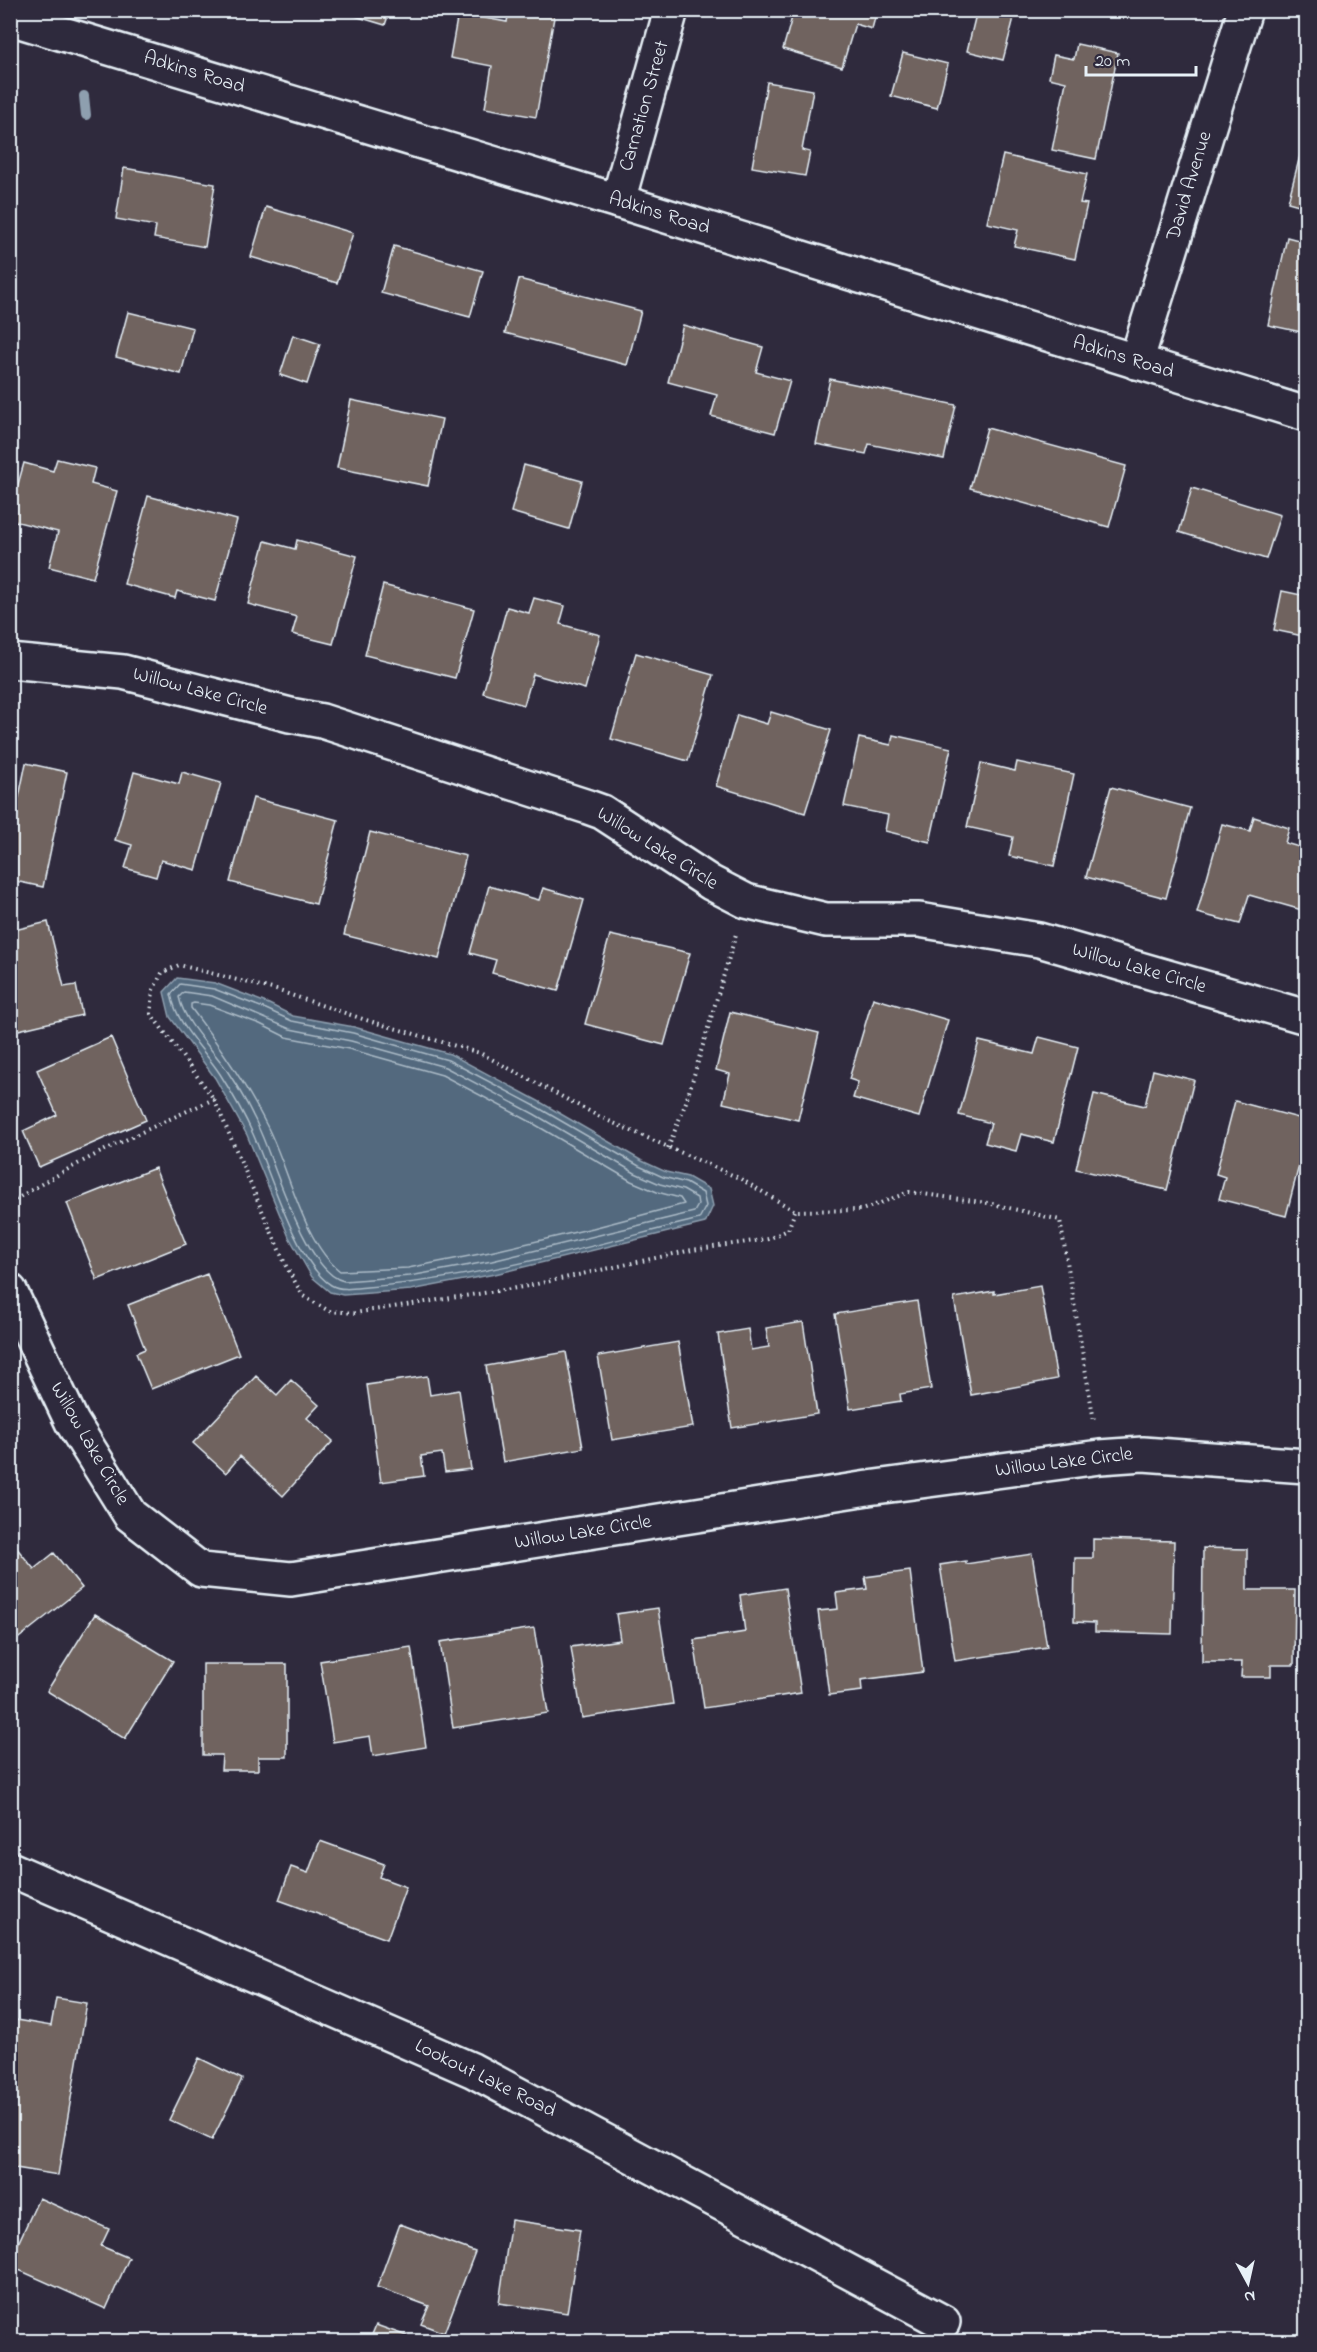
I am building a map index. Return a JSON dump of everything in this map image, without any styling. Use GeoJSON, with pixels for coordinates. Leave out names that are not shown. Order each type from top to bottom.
{"type":"FeatureCollection","features":[{"type":"Feature","properties":{"kind":"street","name":"Carnation Street"},"geometry":{"type":"LineString","coordinates":[[618,201],[671,10]]}},
{"type":"Feature","properties":{"kind":"street","name":"David Avenue"},"geometry":{"type":"LineString","coordinates":[[1136,362],[1245,10]]}},
{"type":"Feature","properties":{"kind":"street","name":"Adkins Road"},"geometry":{"type":"LineString","coordinates":[[10,18],[618,201],[1306,414]]}},
{"type":"Feature","properties":{"kind":"street","name":"Willow Lake Circle"},"geometry":{"type":"LineString","coordinates":[[10,661],[123,672],[290,715],[322,721],[588,807],[602,812],[711,884],[746,902],[826,920],[919,920],[1039,940],[1306,1017]]}},
{"type":"Feature","properties":{"kind":"street","name":"Willow Lake Circle"},"geometry":{"type":"LineString","coordinates":[[10,1291],[72,1422],[130,1515],[201,1570],[291,1579],[856,1490],[1100,1458],[1143,1454],[1306,1466]]}},
{"type":"Feature","properties":{"kind":"street","name":"Lookout Lake Road"},"geometry":{"type":"LineString","coordinates":[[10,1869],[472,2070],[943,2322]]}},
{"type":"Feature","properties":{"kind":"path"},"geometry":{"type":"LineString","coordinates":[[668,1148],[686,1102],[746,902]]}},
{"type":"Feature","properties":{"kind":"path"},"geometry":{"type":"LineString","coordinates":[[795,1211],[788,1230],[768,1239],[692,1250],[523,1287],[354,1313],[329,1311],[303,1296],[286,1266],[214,1099],[151,1014],[153,990],[162,973],[179,965],[276,990],[480,1053],[602,1118],[739,1179],[795,1211],[862,1210],[909,1192],[988,1203],[1060,1220],[1100,1458]]}},
{"type":"Feature","properties":{"kind":"path"},"geometry":{"type":"LineString","coordinates":[[10,1203],[129,1138],[214,1099]]}},
{"type":"Feature","properties":{"kind":"water"},"geometry":{"type":"Polygon","coordinates":[[[177,978],[215,983],[293,1016],[354,1027],[450,1054],[540,1102],[642,1161],[666,1172],[688,1177],[709,1189],[713,1206],[705,1223],[495,1274],[411,1290],[343,1295],[330,1292],[312,1277],[289,1237],[247,1135],[215,1078],[170,1017],[164,992],[177,978]]]}},
{"type":"Feature","properties":{"kind":"building"},"geometry":{"type":"Polygon","coordinates":[[[335,10],[390,10],[385,25],[335,10]]]}},
{"type":"Feature","properties":{"kind":"building"},"geometry":{"type":"Polygon","coordinates":[[[509,10],[555,12],[536,117],[485,108],[492,66],[450,58],[458,13],[507,22],[509,10]]]}},
{"type":"Feature","properties":{"kind":"building"},"geometry":{"type":"Polygon","coordinates":[[[794,10],[877,10],[872,29],[855,24],[842,67],[783,49],[794,10]]]}},
{"type":"Feature","properties":{"kind":"building"},"geometry":{"type":"Polygon","coordinates":[[[977,10],[1016,10],[1003,60],[967,51],[977,10]]]}},
{"type":"Feature","properties":{"kind":"building"},"geometry":{"type":"Polygon","coordinates":[[[1077,44],[1118,53],[1096,159],[1052,150],[1066,82],[1049,78],[1054,55],[1074,59],[1077,44]]]}},
{"type":"Feature","properties":{"kind":"building"},"geometry":{"type":"Polygon","coordinates":[[[903,53],[948,64],[937,108],[891,96],[903,53]]]}},
{"type":"Feature","properties":{"kind":"building"},"geometry":{"type":"Polygon","coordinates":[[[767,82],[813,90],[802,150],[810,152],[805,176],[752,167],[767,82]]]}},
{"type":"Feature","properties":{"kind":"building"},"geometry":{"type":"Polygon","coordinates":[[[1302,148],[1306,150],[1306,207],[1288,202],[1302,148]]]}},
{"type":"Feature","properties":{"kind":"building"},"geometry":{"type":"Polygon","coordinates":[[[1003,155],[1087,174],[1080,203],[1087,204],[1075,259],[1014,246],[1018,230],[987,223],[1003,155]]]}},
{"type":"Feature","properties":{"kind":"building"},"geometry":{"type":"Polygon","coordinates":[[[124,168],[215,184],[205,247],[154,238],[156,226],[116,219],[124,168]]]}},
{"type":"Feature","properties":{"kind":"building"},"geometry":{"type":"Polygon","coordinates":[[[266,207],[353,233],[337,283],[251,257],[266,207]]]}},
{"type":"Feature","properties":{"kind":"building"},"geometry":{"type":"Polygon","coordinates":[[[1287,237],[1306,242],[1306,333],[1268,325],[1287,237]]]}},
{"type":"Feature","properties":{"kind":"building"},"geometry":{"type":"Polygon","coordinates":[[[394,246],[483,271],[470,317],[381,293],[394,246]]]}},
{"type":"Feature","properties":{"kind":"building"},"geometry":{"type":"Polygon","coordinates":[[[519,279],[641,311],[627,365],[505,333],[519,279]]]}},
{"type":"Feature","properties":{"kind":"building"},"geometry":{"type":"Polygon","coordinates":[[[128,312],[193,328],[181,374],[116,357],[128,312]]]}},
{"type":"Feature","properties":{"kind":"building"},"geometry":{"type":"Polygon","coordinates":[[[683,325],[763,347],[756,372],[790,381],[775,433],[711,416],[717,395],[668,382],[683,325]]]}},
{"type":"Feature","properties":{"kind":"building"},"geometry":{"type":"Polygon","coordinates":[[[293,335],[320,344],[307,384],[280,375],[293,335]]]}},
{"type":"Feature","properties":{"kind":"building"},"geometry":{"type":"Polygon","coordinates":[[[830,379],[956,405],[944,459],[869,444],[866,454],[816,444],[830,379]]]}},
{"type":"Feature","properties":{"kind":"building"},"geometry":{"type":"Polygon","coordinates":[[[351,400],[442,419],[428,486],[337,468],[351,400]]]}},
{"type":"Feature","properties":{"kind":"building"},"geometry":{"type":"Polygon","coordinates":[[[987,428],[1126,466],[1109,527],[970,488],[987,428]]]}},
{"type":"Feature","properties":{"kind":"building"},"geometry":{"type":"Polygon","coordinates":[[[57,459],[95,468],[91,484],[117,491],[93,578],[49,567],[58,532],[10,520],[10,512],[24,463],[53,471],[57,459]]]}},
{"type":"Feature","properties":{"kind":"building"},"geometry":{"type":"Polygon","coordinates":[[[524,465],[582,481],[569,529],[511,512],[524,465]]]}},
{"type":"Feature","properties":{"kind":"building"},"geometry":{"type":"Polygon","coordinates":[[[1192,488],[1280,515],[1266,559],[1179,532],[1192,488]]]}},
{"type":"Feature","properties":{"kind":"building"},"geometry":{"type":"Polygon","coordinates":[[[148,496],[237,520],[215,601],[177,591],[175,598],[124,584],[148,496]]]}},
{"type":"Feature","properties":{"kind":"building"},"geometry":{"type":"Polygon","coordinates":[[[297,540],[357,556],[333,644],[292,634],[297,617],[248,604],[265,541],[295,549],[297,540]]]}},
{"type":"Feature","properties":{"kind":"building"},"geometry":{"type":"Polygon","coordinates":[[[383,585],[474,609],[455,678],[365,655],[383,585]]]}},
{"type":"Feature","properties":{"kind":"building"},"geometry":{"type":"Polygon","coordinates":[[[1282,591],[1306,596],[1303,636],[1274,630],[1282,591]]]}},
{"type":"Feature","properties":{"kind":"building"},"geometry":{"type":"Polygon","coordinates":[[[534,598],[565,606],[560,624],[600,635],[585,689],[533,674],[524,705],[483,693],[507,607],[529,613],[534,598]]]}},
{"type":"Feature","properties":{"kind":"building"},"geometry":{"type":"Polygon","coordinates":[[[636,653],[713,675],[688,761],[611,739],[636,653]]]}},
{"type":"Feature","properties":{"kind":"building"},"geometry":{"type":"Polygon","coordinates":[[[771,712],[831,730],[805,813],[716,786],[737,715],[767,724],[771,712]]]}},
{"type":"Feature","properties":{"kind":"building"},"geometry":{"type":"Polygon","coordinates":[[[893,735],[951,748],[930,842],[885,831],[888,815],[844,806],[859,738],[891,745],[893,735]]]}},
{"type":"Feature","properties":{"kind":"building"},"geometry":{"type":"Polygon","coordinates":[[[1017,762],[1074,774],[1054,866],[1009,856],[1013,837],[967,827],[981,763],[1015,771],[1017,762]]]}},
{"type":"Feature","properties":{"kind":"building"},"geometry":{"type":"Polygon","coordinates":[[[26,763],[67,772],[43,887],[10,880],[10,795],[19,797],[26,763]]]}},
{"type":"Feature","properties":{"kind":"building"},"geometry":{"type":"Polygon","coordinates":[[[134,772],[179,784],[182,772],[221,783],[196,870],[161,860],[156,877],[125,868],[132,845],[115,840],[134,772]]]}},
{"type":"Feature","properties":{"kind":"building"},"geometry":{"type":"Polygon","coordinates":[[[1111,787],[1190,808],[1166,898],[1086,877],[1111,787]]]}},
{"type":"Feature","properties":{"kind":"building"},"geometry":{"type":"Polygon","coordinates":[[[253,798],[338,820],[316,904],[230,882],[253,798]]]}},
{"type":"Feature","properties":{"kind":"building"},"geometry":{"type":"Polygon","coordinates":[[[1254,817],[1289,828],[1285,843],[1306,849],[1306,894],[1302,910],[1249,895],[1240,924],[1197,913],[1222,824],[1250,831],[1254,817]]]}},
{"type":"Feature","properties":{"kind":"building"},"geometry":{"type":"Polygon","coordinates":[[[370,832],[466,856],[439,959],[344,935],[370,832]]]}},
{"type":"Feature","properties":{"kind":"building"},"geometry":{"type":"Polygon","coordinates":[[[489,886],[539,900],[543,888],[584,900],[558,991],[492,973],[496,960],[470,953],[489,886]]]}},
{"type":"Feature","properties":{"kind":"building"},"geometry":{"type":"Polygon","coordinates":[[[48,922],[64,987],[76,985],[82,1015],[10,1032],[10,931],[48,922]]]}},
{"type":"Feature","properties":{"kind":"building"},"geometry":{"type":"Polygon","coordinates":[[[610,935],[690,953],[664,1045],[585,1024],[610,935]]]}},
{"type":"Feature","properties":{"kind":"building"},"geometry":{"type":"Polygon","coordinates":[[[873,998],[948,1020],[919,1117],[853,1098],[858,1082],[849,1079],[873,998]]]}},
{"type":"Feature","properties":{"kind":"building"},"geometry":{"type":"Polygon","coordinates":[[[730,1012],[819,1033],[798,1120],[723,1103],[730,1074],[716,1070],[730,1012]]]}},
{"type":"Feature","properties":{"kind":"building"},"geometry":{"type":"Polygon","coordinates":[[[111,1037],[146,1120],[39,1167],[23,1131],[57,1115],[37,1070],[111,1037]]]}},
{"type":"Feature","properties":{"kind":"building"},"geometry":{"type":"Polygon","coordinates":[[[1039,1037],[1078,1047],[1054,1142],[1021,1134],[1016,1151],[985,1143],[991,1123],[959,1115],[979,1041],[1034,1054],[1039,1037]]]}},
{"type":"Feature","properties":{"kind":"building"},"geometry":{"type":"Polygon","coordinates":[[[1153,1070],[1194,1080],[1167,1190],[1076,1169],[1094,1094],[1145,1106],[1153,1070]]]}},
{"type":"Feature","properties":{"kind":"building"},"geometry":{"type":"Polygon","coordinates":[[[1235,1101],[1306,1120],[1306,1138],[1286,1216],[1219,1199],[1225,1177],[1216,1174],[1235,1101]]]}},
{"type":"Feature","properties":{"kind":"building"},"geometry":{"type":"Polygon","coordinates":[[[155,1168],[186,1244],[97,1280],[67,1203],[155,1168]]]}},
{"type":"Feature","properties":{"kind":"building"},"geometry":{"type":"Polygon","coordinates":[[[207,1274],[239,1354],[151,1389],[136,1353],[145,1349],[128,1305],[207,1274]]]}},
{"type":"Feature","properties":{"kind":"building"},"geometry":{"type":"Polygon","coordinates":[[[1040,1286],[1057,1379],[971,1395],[954,1298],[1040,1286]]]}},
{"type":"Feature","properties":{"kind":"building"},"geometry":{"type":"Polygon","coordinates":[[[917,1301],[931,1389],[900,1394],[901,1401],[850,1409],[835,1314],[917,1301]]]}},
{"type":"Feature","properties":{"kind":"building"},"geometry":{"type":"Polygon","coordinates":[[[803,1322],[817,1414],[732,1428],[718,1334],[748,1329],[751,1350],[769,1347],[766,1328],[803,1322]]]}},
{"type":"Feature","properties":{"kind":"building"},"geometry":{"type":"Polygon","coordinates":[[[678,1342],[693,1427],[612,1440],[598,1356],[678,1342]]]}},
{"type":"Feature","properties":{"kind":"building"},"geometry":{"type":"Polygon","coordinates":[[[566,1352],[583,1448],[503,1462],[486,1366],[566,1352]]]}},
{"type":"Feature","properties":{"kind":"building"},"geometry":{"type":"Polygon","coordinates":[[[256,1376],[277,1395],[291,1380],[319,1405],[307,1418],[333,1441],[283,1496],[240,1456],[226,1473],[193,1443],[256,1376]]]}},
{"type":"Feature","properties":{"kind":"building"},"geometry":{"type":"Polygon","coordinates":[[[427,1376],[430,1395],[459,1390],[471,1469],[445,1472],[442,1453],[421,1456],[424,1476],[381,1482],[367,1385],[427,1376]]]}},
{"type":"Feature","properties":{"kind":"building"},"geometry":{"type":"Polygon","coordinates":[[[1093,1539],[1174,1541],[1172,1634],[1095,1632],[1095,1623],[1074,1622],[1075,1558],[1093,1558],[1093,1539]]]}},
{"type":"Feature","properties":{"kind":"building"},"geometry":{"type":"Polygon","coordinates":[[[10,1540],[34,1569],[54,1553],[82,1588],[10,1645],[10,1540]]]}},
{"type":"Feature","properties":{"kind":"building"},"geometry":{"type":"Polygon","coordinates":[[[1203,1548],[1247,1549],[1247,1590],[1295,1590],[1294,1665],[1271,1665],[1271,1677],[1241,1677],[1242,1662],[1202,1662],[1203,1548]]]}},
{"type":"Feature","properties":{"kind":"building"},"geometry":{"type":"Polygon","coordinates":[[[1032,1554],[1047,1647],[955,1661],[940,1565],[966,1561],[966,1564],[1032,1554]]]}},
{"type":"Feature","properties":{"kind":"building"},"geometry":{"type":"Polygon","coordinates":[[[910,1571],[923,1672],[861,1680],[862,1691],[829,1695],[818,1611],[838,1609],[836,1593],[867,1589],[865,1577],[910,1571]]]}},
{"type":"Feature","properties":{"kind":"building"},"geometry":{"type":"Polygon","coordinates":[[[785,1588],[801,1693],[704,1708],[694,1640],[745,1632],[740,1595],[785,1588]]]}},
{"type":"Feature","properties":{"kind":"building"},"geometry":{"type":"Polygon","coordinates":[[[658,1608],[673,1704],[582,1718],[571,1647],[620,1640],[616,1614],[658,1608]]]}},
{"type":"Feature","properties":{"kind":"building"},"geometry":{"type":"Polygon","coordinates":[[[95,1614],[173,1661],[125,1739],[47,1691],[95,1614]]]}},
{"type":"Feature","properties":{"kind":"building"},"geometry":{"type":"Polygon","coordinates":[[[534,1628],[548,1713],[453,1728],[440,1642],[534,1628]]]}},
{"type":"Feature","properties":{"kind":"building"},"geometry":{"type":"Polygon","coordinates":[[[411,1647],[426,1747],[373,1756],[370,1736],[333,1742],[320,1661],[411,1647]]]}},
{"type":"Feature","properties":{"kind":"building"},"geometry":{"type":"Polygon","coordinates":[[[203,1664],[287,1664],[287,1757],[258,1757],[258,1770],[221,1770],[222,1755],[203,1755],[203,1664]]]}},
{"type":"Feature","properties":{"kind":"building"},"geometry":{"type":"Polygon","coordinates":[[[320,1841],[384,1864],[379,1877],[406,1887],[387,1939],[279,1900],[291,1867],[308,1873],[320,1841]]]}},
{"type":"Feature","properties":{"kind":"building"},"geometry":{"type":"Polygon","coordinates":[[[56,1998],[87,2003],[58,2175],[10,2167],[10,2111],[17,2071],[10,2069],[10,2019],[51,2026],[56,1998]]]}},
{"type":"Feature","properties":{"kind":"building"},"geometry":{"type":"Polygon","coordinates":[[[199,2058],[242,2079],[212,2140],[169,2120],[199,2058]]]}},
{"type":"Feature","properties":{"kind":"building"},"geometry":{"type":"Polygon","coordinates":[[[39,2198],[109,2229],[101,2246],[129,2258],[106,2309],[10,2266],[10,2261],[39,2198]]]}},
{"type":"Feature","properties":{"kind":"building"},"geometry":{"type":"Polygon","coordinates":[[[511,2220],[580,2230],[567,2313],[499,2303],[511,2220]]]}},
{"type":"Feature","properties":{"kind":"building"},"geometry":{"type":"Polygon","coordinates":[[[400,2224],[475,2252],[444,2333],[421,2324],[429,2306],[377,2287],[400,2224]]]}},
{"type":"Feature","properties":{"kind":"building"},"geometry":{"type":"Polygon","coordinates":[[[376,2325],[418,2340],[418,2342],[369,2342],[376,2325]]]}},
{"type":"Feature","properties":{"kind":"waterway"},"geometry":{"type":"LineString","coordinates":[[84,96],[86,115]]}}]}
